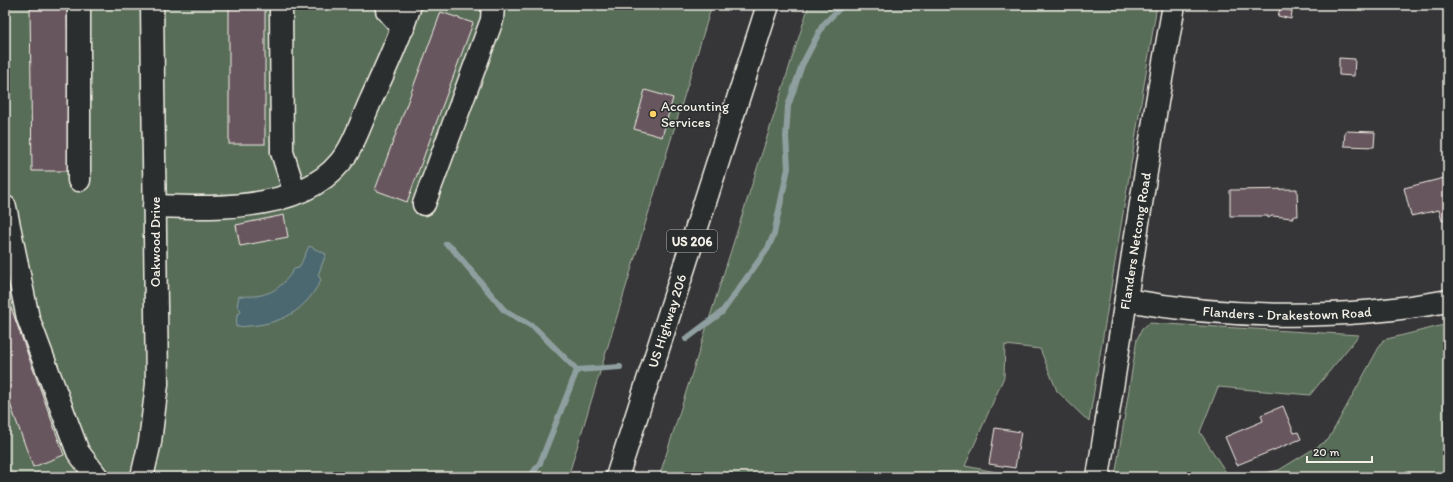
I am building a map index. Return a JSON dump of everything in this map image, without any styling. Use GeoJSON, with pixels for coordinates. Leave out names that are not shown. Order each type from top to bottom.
{"type":"FeatureCollection","features":[{"type":"Feature","properties":{"kind":"main road"},"geometry":{"type":"LineString","coordinates":[[79,180],[80,5]]}},
{"type":"Feature","properties":{"kind":"main road","name":"Oakwood Drive"},"geometry":{"type":"LineString","coordinates":[[142,477],[150,442],[157,384],[152,5]]}},
{"type":"Feature","properties":{"kind":"main road"},"geometry":{"type":"LineString","coordinates":[[280,5],[282,152],[295,193]]}},
{"type":"Feature","properties":{"kind":"main road"},"geometry":{"type":"LineString","coordinates":[[387,5],[387,10],[403,28]]}},
{"type":"Feature","properties":{"kind":"main road"},"geometry":{"type":"LineString","coordinates":[[154,206],[211,208],[248,205],[295,193],[323,179],[347,153],[403,28],[410,5]]}},
{"type":"Feature","properties":{"kind":"main road"},"geometry":{"type":"LineString","coordinates":[[424,204],[492,20],[493,5]]}},
{"type":"Feature","properties":{"kind":"main road","name":"US Highway 206"},"geometry":{"type":"LineString","coordinates":[[617,477],[768,5]]}},
{"type":"Feature","properties":{"kind":"main road","name":"Flanders Netcong Road"},"geometry":{"type":"LineString","coordinates":[[1098,477],[1157,102],[1174,5]]}},
{"type":"Feature","properties":{"kind":"main road"},"geometry":{"type":"LineString","coordinates":[[5,207],[28,318],[78,452],[97,477]]}},
{"type":"Feature","properties":{"kind":"main road","name":"Flanders - Drakestown Road"},"geometry":{"type":"LineString","coordinates":[[1126,300],[1162,307],[1291,314],[1370,311],[1448,301]]}},
{"type":"Feature","properties":{"kind":"green space"},"geometry":{"type":"Polygon","coordinates":[[[5,5],[712,5],[568,477],[5,477],[5,5]]]}},
{"type":"Feature","properties":{"kind":"green space"},"geometry":{"type":"Polygon","coordinates":[[[809,5],[1157,5],[1089,422],[1057,391],[1040,349],[1005,345],[1004,377],[965,466],[1022,477],[659,477],[809,5]]]}},
{"type":"Feature","properties":{"kind":"green space"},"geometry":{"type":"Polygon","coordinates":[[[1149,323],[1359,335],[1310,395],[1218,387],[1200,432],[1229,477],[1115,477],[1137,339],[1142,329],[1149,323]]]}},
{"type":"Feature","properties":{"kind":"green space"},"geometry":{"type":"Polygon","coordinates":[[[1448,324],[1448,477],[1247,477],[1279,470],[1328,440],[1383,340],[1448,324]]]}},
{"type":"Feature","properties":{"kind":"water"},"geometry":{"type":"Polygon","coordinates":[[[309,246],[326,254],[318,275],[321,280],[305,303],[286,317],[275,321],[236,327],[237,314],[240,313],[241,310],[237,306],[239,296],[257,296],[271,292],[278,288],[289,277],[294,269],[299,268],[309,246]]]}},
{"type":"Feature","properties":{"kind":"building"},"geometry":{"type":"Polygon","coordinates":[[[30,5],[67,5],[70,171],[32,171],[30,5]]]}},
{"type":"Feature","properties":{"kind":"building"},"geometry":{"type":"Polygon","coordinates":[[[229,5],[265,5],[265,144],[229,144],[229,5]]]}},
{"type":"Feature","properties":{"kind":"building"},"geometry":{"type":"Polygon","coordinates":[[[372,5],[372,7],[333,6],[372,5]]]}},
{"type":"Feature","properties":{"kind":"building"},"geometry":{"type":"Polygon","coordinates":[[[1280,8],[1292,11],[1291,19],[1278,16],[1280,8]]]}},
{"type":"Feature","properties":{"kind":"building"},"geometry":{"type":"Polygon","coordinates":[[[441,12],[473,23],[407,202],[375,190],[441,12]]]}},
{"type":"Feature","properties":{"kind":"building"},"geometry":{"type":"Polygon","coordinates":[[[1339,58],[1355,59],[1354,76],[1339,75],[1339,58]]]}},
{"type":"Feature","properties":{"kind":"building","name":"Accounting Services"},"geometry":{"type":"Polygon","coordinates":[[[645,90],[673,98],[662,137],[634,129],[645,90]]]}},
{"type":"Feature","properties":{"kind":"building"},"geometry":{"type":"Polygon","coordinates":[[[1345,131],[1375,132],[1374,147],[1344,146],[1345,131]]]}},
{"type":"Feature","properties":{"kind":"building"},"geometry":{"type":"Polygon","coordinates":[[[1448,177],[1448,219],[1442,221],[1439,210],[1411,216],[1404,188],[1448,177]]]}},
{"type":"Feature","properties":{"kind":"building"},"geometry":{"type":"Polygon","coordinates":[[[1297,189],[1298,216],[1292,216],[1293,218],[1272,216],[1268,218],[1268,216],[1230,216],[1230,190],[1297,189]]]}},
{"type":"Feature","properties":{"kind":"building"},"geometry":{"type":"Polygon","coordinates":[[[284,215],[288,237],[240,246],[236,225],[284,215]]]}},
{"type":"Feature","properties":{"kind":"building"},"geometry":{"type":"Polygon","coordinates":[[[5,291],[64,455],[33,467],[5,390],[5,291]]]}},
{"type":"Feature","properties":{"kind":"building"},"geometry":{"type":"Polygon","coordinates":[[[1283,406],[1294,433],[1298,432],[1301,439],[1237,465],[1225,437],[1263,421],[1261,415],[1283,406]]]}},
{"type":"Feature","properties":{"kind":"building"},"geometry":{"type":"Polygon","coordinates":[[[995,428],[1021,432],[1015,468],[989,464],[995,428]]]}},
{"type":"Feature","properties":{"kind":"waterway"},"geometry":{"type":"LineString","coordinates":[[686,339],[722,312],[768,248],[774,234],[788,168],[786,137],[788,106],[802,65],[823,25],[843,5]]}},
{"type":"Feature","properties":{"kind":"waterway"},"geometry":{"type":"LineString","coordinates":[[446,244],[452,248],[504,310],[535,328],[577,370],[620,367]]}},
{"type":"Feature","properties":{"kind":"waterway"},"geometry":{"type":"LineString","coordinates":[[530,477],[540,463],[577,370]]}},
{"type":"Feature","properties":{"kind":"place","name":"Accounting Services"},"geometry":{"type":"Point","coordinates":[653,114]}}]}
